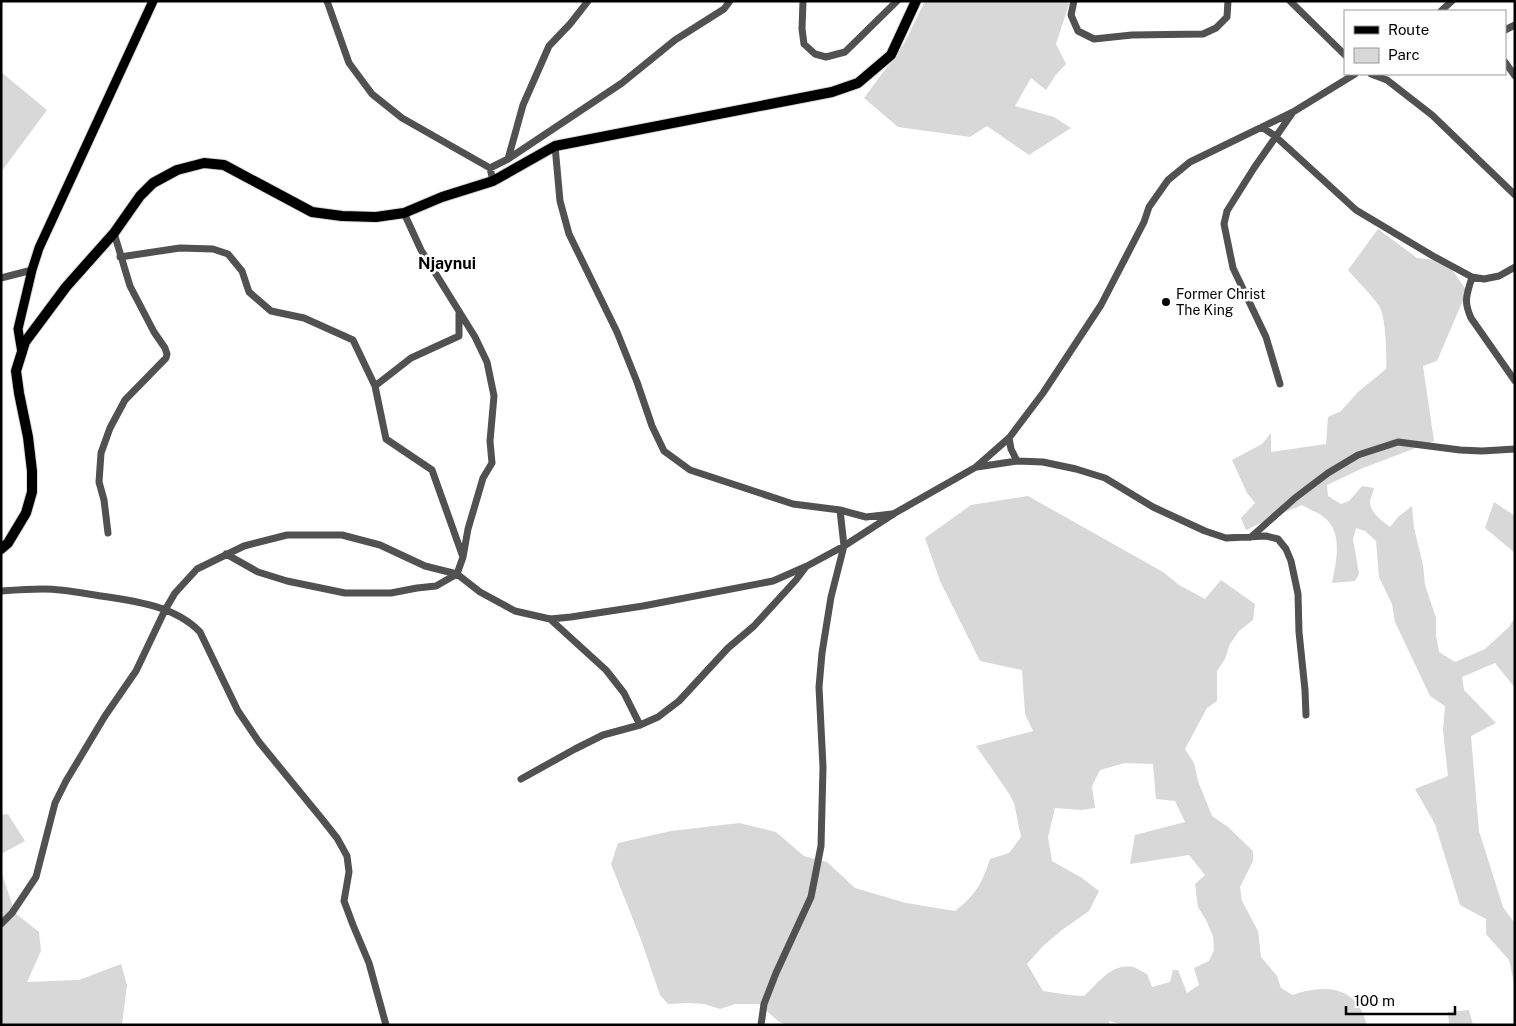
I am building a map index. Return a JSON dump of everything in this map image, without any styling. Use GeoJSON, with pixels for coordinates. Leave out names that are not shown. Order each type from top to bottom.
{"type":"FeatureCollection","features":[{"type":"Feature","properties":{"kind":"highway"},"geometry":{"type":"LineString","coordinates":[[1,549],[8,543],[26,513],[32,492],[32,471],[28,437],[16,371],[25,342],[66,287],[114,232],[140,196],[153,183],[177,170],[204,163],[224,165],[312,212],[342,216],[376,217],[404,213],[442,197],[494,181],[555,146],[832,92],[858,83],[891,55],[915,2]]}},
{"type":"Feature","properties":{"kind":"main road"},"geometry":{"type":"LineString","coordinates":[[22,353],[18,329],[39,248],[154,1]]}},
{"type":"Feature","properties":{"kind":"street"},"geometry":{"type":"LineString","coordinates":[[327,1],[349,62],[372,94],[402,118],[490,168],[494,181]]}},
{"type":"Feature","properties":{"kind":"street"},"geometry":{"type":"LineString","coordinates":[[508,159],[523,105],[549,46],[588,1]]}},
{"type":"Feature","properties":{"kind":"street"},"geometry":{"type":"LineString","coordinates":[[490,168],[508,159],[622,83],[675,40],[724,9],[730,1]]}},
{"type":"Feature","properties":{"kind":"street"},"geometry":{"type":"LineString","coordinates":[[803,1],[802,29],[804,44],[815,54],[826,57],[845,52],[897,1]]}},
{"type":"Feature","properties":{"kind":"street"},"geometry":{"type":"LineString","coordinates":[[1074,1],[1071,15],[1078,30],[1094,39],[1203,34],[1216,28],[1227,17],[1228,1]]}},
{"type":"Feature","properties":{"kind":"street"},"geometry":{"type":"LineString","coordinates":[[1290,1],[1344,54]]}},
{"type":"Feature","properties":{"kind":"street"},"geometry":{"type":"LineString","coordinates":[[1442,10],[1452,1]]}},
{"type":"Feature","properties":{"kind":"street"},"geometry":{"type":"LineString","coordinates":[[1506,63],[1515,76]]}},
{"type":"Feature","properties":{"kind":"street"},"geometry":{"type":"LineString","coordinates":[[1,924],[12,913],[36,877],[56,803],[66,781],[105,716],[136,671],[175,593],[197,569],[244,546],[288,535],[342,535],[380,545],[426,566],[456,574],[480,592],[515,611],[550,618],[571,617],[643,606],[773,581],[807,566],[844,546],[896,513],[976,467],[1009,438],[1042,393],[1101,305],[1144,222],[1149,207],[1168,180],[1190,162],[1293,112],[1354,75]]}},
{"type":"Feature","properties":{"kind":"street"},"geometry":{"type":"LineString","coordinates":[[1374,75],[1387,80],[1432,115],[1515,195]]}},
{"type":"Feature","properties":{"kind":"street"},"geometry":{"type":"LineString","coordinates":[[1280,384],[1266,337],[1233,268],[1224,224],[1228,211],[1275,136],[1293,112]]}},
{"type":"Feature","properties":{"kind":"street"},"geometry":{"type":"LineString","coordinates":[[1262,127],[1275,136],[1356,210],[1419,248],[1472,277],[1484,279],[1499,276],[1515,268]]}},
{"type":"Feature","properties":{"kind":"street"},"geometry":{"type":"LineString","coordinates":[[555,146],[560,201],[569,234],[617,332],[652,426],[664,451],[690,470],[793,504],[840,510],[866,517],[896,513]]}},
{"type":"Feature","properties":{"kind":"street"},"geometry":{"type":"LineString","coordinates":[[226,554],[258,572],[280,579],[346,593],[391,593],[436,586],[456,574],[483,478],[492,463],[490,441],[494,396],[487,362],[475,337],[421,250],[404,213]]}},
{"type":"Feature","properties":{"kind":"street"},"geometry":{"type":"LineString","coordinates":[[108,533],[104,500],[99,482],[101,453],[110,428],[125,400],[166,358],[167,354],[130,286],[114,232]]}},
{"type":"Feature","properties":{"kind":"street"},"geometry":{"type":"LineString","coordinates":[[120,257],[180,248],[213,249],[228,254],[242,271],[249,292],[271,311],[304,318],[353,340],[375,386],[386,439],[432,470],[462,557]]}},
{"type":"Feature","properties":{"kind":"street"},"geometry":{"type":"LineString","coordinates":[[1,278],[32,270]]}},
{"type":"Feature","properties":{"kind":"street"},"geometry":{"type":"LineString","coordinates":[[1472,277],[1466,297],[1466,306],[1471,318],[1515,381]]}},
{"type":"Feature","properties":{"kind":"street"},"geometry":{"type":"LineString","coordinates":[[375,386],[411,358],[459,336],[459,312]]}},
{"type":"Feature","properties":{"kind":"street"},"geometry":{"type":"LineString","coordinates":[[1009,438],[1011,449],[1017,461]]}},
{"type":"Feature","properties":{"kind":"street"},"geometry":{"type":"LineString","coordinates":[[1250,537],[1295,498],[1328,473],[1358,455],[1398,442],[1460,450],[1515,449]]}},
{"type":"Feature","properties":{"kind":"street"},"geometry":{"type":"LineString","coordinates":[[976,467],[1017,461],[1043,462],[1068,467],[1105,478],[1153,507],[1205,531],[1226,538],[1266,536],[1278,539],[1286,549],[1291,561],[1298,594],[1299,632],[1306,715]]}},
{"type":"Feature","properties":{"kind":"street"},"geometry":{"type":"LineString","coordinates":[[761,1025],[764,1004],[770,988],[810,897],[821,846],[823,768],[820,678],[831,597],[844,546],[840,510]]}},
{"type":"Feature","properties":{"kind":"street"},"geometry":{"type":"LineString","coordinates":[[520,779],[603,735],[640,725],[658,717],[679,701],[728,648],[754,626],[807,566]]}},
{"type":"Feature","properties":{"kind":"street"},"geometry":{"type":"LineString","coordinates":[[1,591],[44,589],[73,591],[148,604],[165,610],[194,626],[200,632],[238,711],[259,742],[337,838],[347,856],[349,872],[344,901],[369,962],[384,1024]]}},
{"type":"Feature","properties":{"kind":"street"},"geometry":{"type":"LineString","coordinates":[[550,618],[606,670],[624,693],[640,725]]}},
{"type":"Feature","properties":{"kind":"green space"},"geometry":{"type":"Polygon","coordinates":[[[925,1],[1070,1],[1056,44],[1066,64],[1046,90],[1031,78],[1015,106],[1054,117],[1071,128],[1029,155],[987,126],[970,137],[898,127],[864,98],[904,44],[925,1]]]}},
{"type":"Feature","properties":{"kind":"green space"},"geometry":{"type":"Polygon","coordinates":[[[1,72],[47,110],[1,172],[1,72]]]}},
{"type":"Feature","properties":{"kind":"green space"},"geometry":{"type":"Polygon","coordinates":[[[1378,229],[1417,258],[1446,261],[1467,291],[1437,361],[1423,366],[1434,441],[1363,468],[1327,485],[1328,496],[1341,504],[1349,501],[1362,486],[1374,488],[1370,504],[1377,516],[1390,527],[1398,517],[1412,506],[1414,528],[1423,565],[1425,585],[1436,618],[1439,652],[1455,662],[1485,649],[1509,627],[1515,617],[1515,688],[1495,663],[1462,677],[1464,690],[1496,723],[1471,736],[1479,831],[1503,907],[1515,924],[1515,987],[1509,960],[1486,934],[1486,919],[1460,905],[1435,824],[1415,789],[1448,776],[1443,730],[1445,706],[1430,696],[1395,622],[1392,604],[1379,577],[1376,541],[1365,531],[1356,528],[1353,539],[1359,574],[1355,581],[1332,583],[1337,550],[1336,541],[1335,533],[1324,517],[1302,505],[1246,530],[1241,518],[1255,503],[1247,493],[1232,460],[1262,444],[1271,433],[1271,452],[1326,444],[1328,417],[1341,411],[1358,392],[1386,369],[1385,337],[1381,311],[1372,297],[1348,270],[1378,229]]]}},
{"type":"Feature","properties":{"kind":"green space"},"geometry":{"type":"Polygon","coordinates":[[[1028,496],[1163,572],[1179,585],[1205,599],[1221,580],[1255,604],[1253,620],[1239,631],[1230,644],[1225,659],[1217,671],[1217,701],[1207,708],[1185,749],[1194,763],[1198,781],[1212,816],[1228,827],[1253,851],[1253,861],[1240,887],[1242,901],[1258,931],[1261,957],[1277,976],[1281,988],[1293,995],[1321,989],[1340,991],[1348,995],[1355,1002],[1363,1013],[1367,1025],[1125,1025],[1109,1021],[1110,1025],[786,1025],[778,1021],[759,1004],[735,1004],[720,1009],[704,1004],[668,1004],[660,995],[640,937],[611,864],[618,843],[671,831],[739,823],[776,832],[804,856],[827,862],[855,888],[906,903],[955,911],[977,888],[990,859],[1009,853],[1021,837],[1014,803],[976,746],[1033,731],[1025,714],[1022,670],[980,661],[940,581],[925,538],[971,505],[1028,496]],[[1125,763],[1100,770],[1092,786],[1095,808],[1081,810],[1055,808],[1048,837],[1052,861],[1082,878],[1099,891],[1089,911],[1043,946],[1027,964],[1043,991],[1084,996],[1111,971],[1125,967],[1135,968],[1147,974],[1152,987],[1170,982],[1173,970],[1178,970],[1187,993],[1199,985],[1194,968],[1209,961],[1214,950],[1213,936],[1198,907],[1195,884],[1205,875],[1189,855],[1130,864],[1135,835],[1185,822],[1175,801],[1156,799],[1153,764],[1125,763]]]}},
{"type":"Feature","properties":{"kind":"green space"},"geometry":{"type":"Polygon","coordinates":[[[1494,502],[1515,516],[1515,553],[1485,528],[1494,502]]]}},
{"type":"Feature","properties":{"kind":"green space"},"geometry":{"type":"Polygon","coordinates":[[[8,814],[25,841],[1,854],[1,815],[8,814]]]}},
{"type":"Feature","properties":{"kind":"green space"},"geometry":{"type":"Polygon","coordinates":[[[1,871],[15,913],[39,932],[41,951],[27,982],[79,980],[121,964],[127,985],[122,1025],[1,1025],[1,871]]]}},
{"type":"Feature","properties":{"kind":"green space"},"geometry":{"type":"Polygon","coordinates":[[[1469,1010],[1473,1025],[1449,1025],[1448,1012],[1469,1010]]]}},
{"type":"Feature","properties":{"kind":"place","name":"Former Christ The King"},"geometry":{"type":"Point","coordinates":[1166,302]}},
{"type":"Feature","properties":{"kind":"district","name":"Njaynui"},"geometry":{"type":"Point","coordinates":[447,263]}}]}
